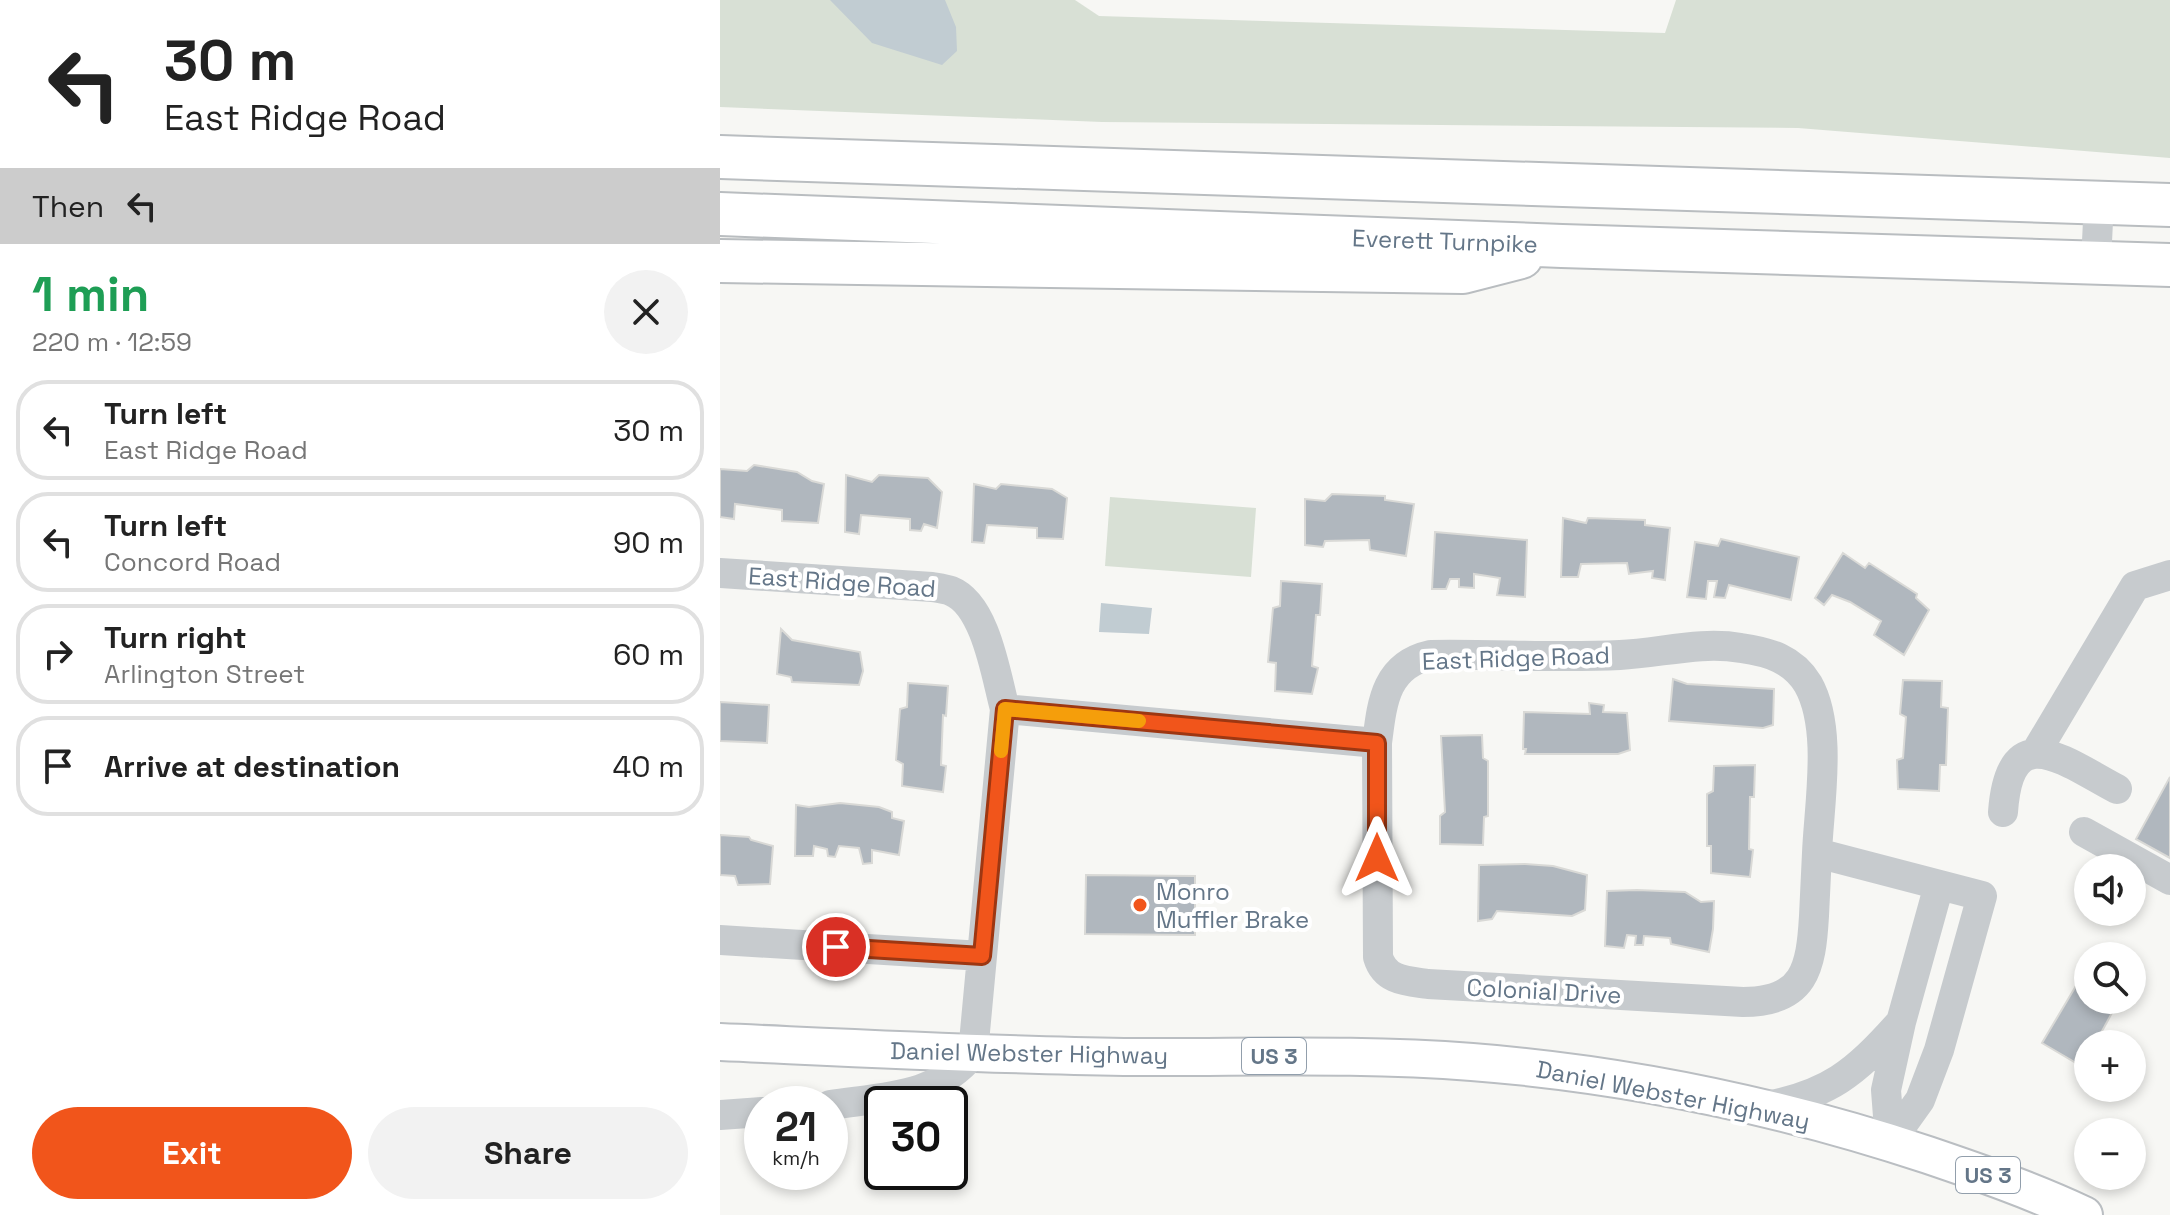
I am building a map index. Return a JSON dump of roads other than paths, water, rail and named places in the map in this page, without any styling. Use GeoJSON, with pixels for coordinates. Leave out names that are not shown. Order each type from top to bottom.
{"type":"FeatureCollection","features":[{"type":"Feature","properties":{"kind":"highway"},"geometry":{"type":"LineString","coordinates":[[720,157],[2170,205]]}},
{"type":"Feature","properties":{"kind":"highway","name":"Everett Turnpike"},"geometry":{"type":"LineString","coordinates":[[720,214],[2170,265]]}},
{"type":"Feature","properties":{"kind":"highway"},"geometry":{"type":"LineString","coordinates":[[720,261],[1463,272],[1562,246]]}},
{"type":"Feature","properties":{"kind":"main road","name":"Daniel Webster Highway"},"geometry":{"type":"LineString","coordinates":[[720,1042],[973,1053],[1365,1057],[1470,1061],[1575,1072],[1762,1107],[1890,1142],[2007,1181],[2084,1215]]}},
{"type":"Feature","properties":{"kind":"street"},"geometry":{"type":"LineString","coordinates":[[2096,262],[2099,201]]}},
{"type":"Feature","properties":{"kind":"street","name":"East Ridge Road"},"geometry":{"type":"LineString","coordinates":[[720,573],[953,591],[976,613],[983,628],[1005,709]]}},
{"type":"Feature","properties":{"kind":"street"},"geometry":{"type":"LineString","coordinates":[[2036,752],[2135,586],[2170,575]]}},
{"type":"Feature","properties":{"kind":"street","name":"East Ridge Road"},"geometry":{"type":"LineString","coordinates":[[1377,743],[1380,718],[1392,679],[1402,666],[1415,659],[1446,655],[1618,655],[1717,645],[1761,652],[1786,660],[1793,666],[1809,686],[1819,713],[1822,750],[1817,853]]}},
{"type":"Feature","properties":{"kind":"street"},"geometry":{"type":"LineString","coordinates":[[848,1102],[914,1093],[937,1084],[960,1070],[973,1053],[1005,709],[1377,743]]}},
{"type":"Feature","properties":{"kind":"street","name":"Colonial Drive"},"geometry":{"type":"LineString","coordinates":[[1377,743],[1378,957],[1388,975],[1399,979],[1428,984],[1727,1001],[1772,1000],[1797,985],[1807,967],[1813,940],[1817,853]]}},
{"type":"Feature","properties":{"kind":"street"},"geometry":{"type":"LineString","coordinates":[[2003,812],[2010,774],[2026,755],[2036,752],[2051,755],[2117,789]]}},
{"type":"Feature","properties":{"kind":"street"},"geometry":{"type":"LineString","coordinates":[[2084,832],[2170,880]]}},
{"type":"Feature","properties":{"kind":"street"},"geometry":{"type":"LineString","coordinates":[[1817,853],[1982,896],[1939,1050],[1920,1100],[1890,1142]]}},
{"type":"Feature","properties":{"kind":"street"},"geometry":{"type":"LineString","coordinates":[[1890,1142],[1886,1090],[1901,1022],[1939,885]]}},
{"type":"Feature","properties":{"kind":"street"},"geometry":{"type":"LineString","coordinates":[[720,940],[982,956]]}},
{"type":"Feature","properties":{"kind":"street"},"geometry":{"type":"LineString","coordinates":[[1762,1107],[1799,1098],[1839,1080],[1866,1060],[1901,1022]]}},
{"type":"Feature","properties":{"kind":"street"},"geometry":{"type":"LineString","coordinates":[[720,1115],[744,1113]]}},
{"type":"Feature","properties":{"kind":"place","name":"Monro Muffler Brake"},"geometry":{"type":"Point","coordinates":[1140,905]}}]}
